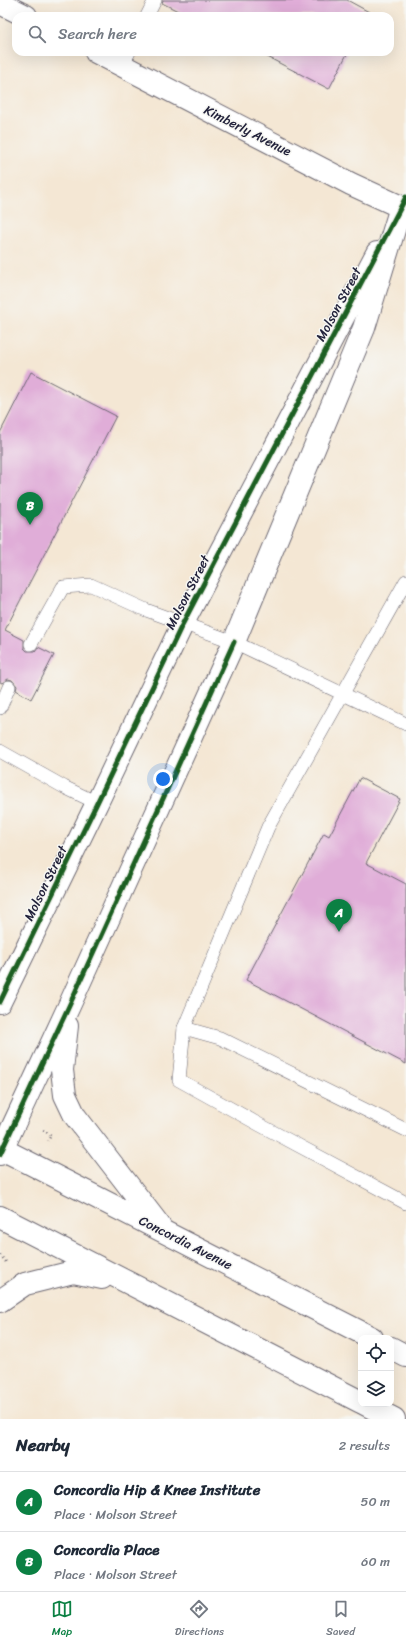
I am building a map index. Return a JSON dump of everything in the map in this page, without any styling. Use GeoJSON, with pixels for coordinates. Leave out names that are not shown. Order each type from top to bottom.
{"type":"FeatureCollection","features":[{"type":"Feature","properties":{"kind":"street"},"geometry":{"type":"LineString","coordinates":[[0,3],[18,12]]}},
{"type":"Feature","properties":{"kind":"street","name":"Kimberly Avenue"},"geometry":{"type":"LineString","coordinates":[[113,56],[126,59],[351,184],[404,205]]}},
{"type":"Feature","properties":{"kind":"street","name":"Molson Street"},"geometry":{"type":"LineString","coordinates":[[0,1002],[6,980],[97,803],[183,623],[404,205]]}},
{"type":"Feature","properties":{"kind":"street","name":"Molson Street"},"geometry":{"type":"LineString","coordinates":[[1,1150],[69,1006],[234,642],[364,328],[404,205]]}},
{"type":"Feature","properties":{"kind":"street"},"geometry":{"type":"LineString","coordinates":[[69,1006],[62,1070],[65,1095],[80,1122],[163,1231]]}},
{"type":"Feature","properties":{"kind":"street","name":"Concordia Avenue"},"geometry":{"type":"LineString","coordinates":[[1,1150],[366,1335]]}},
{"type":"Feature","properties":{"kind":"street"},"geometry":{"type":"LineString","coordinates":[[0,1217],[358,1400]]}},
{"type":"Feature","properties":{"kind":"street"},"geometry":{"type":"LineString","coordinates":[[0,1301],[25,1284],[73,1272],[128,1283]]}},
{"type":"Feature","properties":{"kind":"street"},"geometry":{"type":"LineString","coordinates":[[394,1350],[406,1356]]}},
{"type":"Feature","properties":{"kind":"street"},"geometry":{"type":"LineString","coordinates":[[370,1407],[394,1419]]}},
{"type":"Feature","properties":{"kind":"lane"},"geometry":{"type":"LineString","coordinates":[[149,12],[155,0]]}},
{"type":"Feature","properties":{"kind":"lane"},"geometry":{"type":"LineString","coordinates":[[406,581],[268,827],[184,1028],[179,1080],[260,1126],[406,1203]]}},
{"type":"Feature","properties":{"kind":"lane"},"geometry":{"type":"LineString","coordinates":[[32,644],[63,587],[91,585],[146,610],[234,642],[406,724]]}},
{"type":"Feature","properties":{"kind":"lane"},"geometry":{"type":"LineString","coordinates":[[0,708],[9,687]]}},
{"type":"Feature","properties":{"kind":"lane"},"geometry":{"type":"LineString","coordinates":[[0,751],[64,787],[97,803]]}},
{"type":"Feature","properties":{"kind":"lane"},"geometry":{"type":"LineString","coordinates":[[184,1028],[220,1038],[406,1130]]}},
{"type":"Feature","properties":{"kind":"path"},"geometry":{"type":"LineString","coordinates":[[40,1129],[51,1135],[46,1148]]}},
{"type":"Feature","properties":{"kind":"building"},"geometry":{"type":"Polygon","coordinates":[[[163,0],[347,0],[369,12],[180,12],[162,3],[163,0]]]}},
{"type":"Feature","properties":{"kind":"building"},"geometry":{"type":"Polygon","coordinates":[[[266,56],[346,56],[329,89],[266,56]]]}},
{"type":"Feature","properties":{"kind":"building"},"geometry":{"type":"Polygon","coordinates":[[[31,372],[116,416],[5,630],[24,640],[24,648],[27,651],[35,651],[38,647],[54,655],[31,699],[16,690],[17,686],[12,680],[8,679],[2,683],[0,682],[0,433],[31,372]]]}},
{"type":"Feature","properties":{"kind":"building"},"geometry":{"type":"Polygon","coordinates":[[[360,778],[400,799],[366,863],[406,884],[406,1064],[246,980],[324,833],[329,836],[360,778]]]}},
{"type":"Feature","properties":{"kind":"cycle path"},"geometry":{"type":"LineString","coordinates":[[0,1002],[183,623],[406,197]]}},
{"type":"Feature","properties":{"kind":"cycle path"},"geometry":{"type":"LineString","coordinates":[[0,1154],[69,1006],[234,642]]}},
{"type":"Feature","properties":{"kind":"place","name":"Concordia Place"},"geometry":{"type":"Point","coordinates":[30,525]}},
{"type":"Feature","properties":{"kind":"place","name":"Concordia Hip & Knee Institute"},"geometry":{"type":"Point","coordinates":[339,932]}}]}
